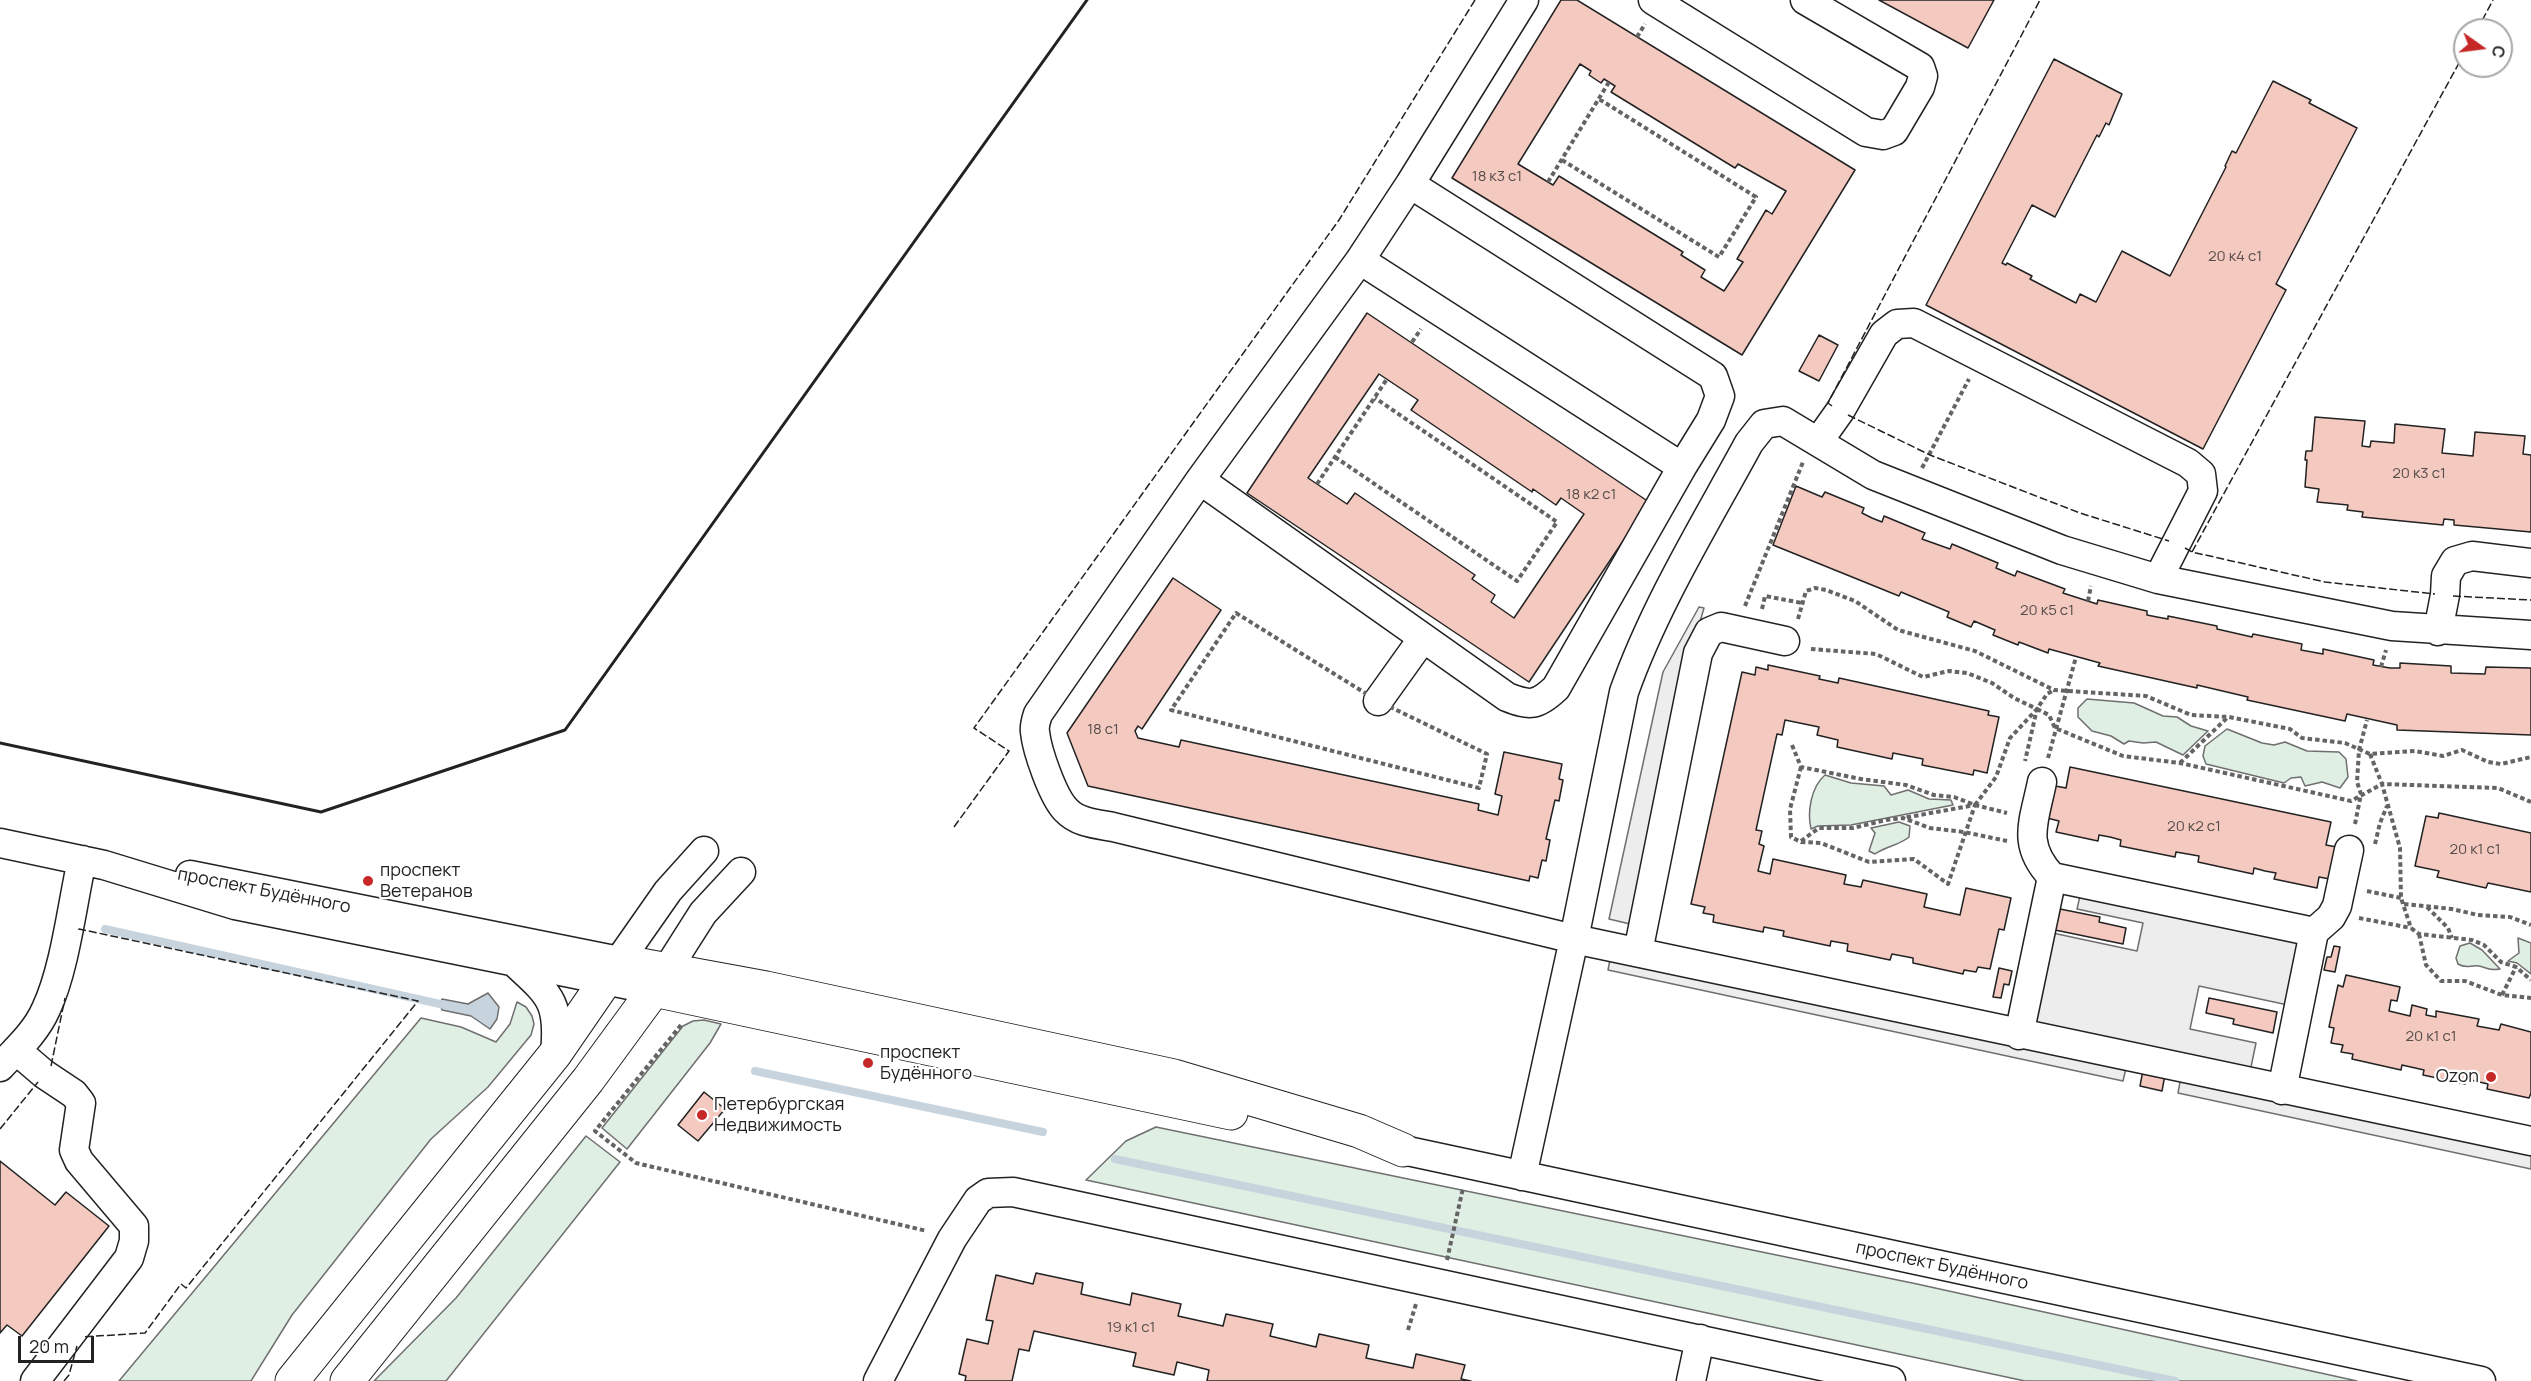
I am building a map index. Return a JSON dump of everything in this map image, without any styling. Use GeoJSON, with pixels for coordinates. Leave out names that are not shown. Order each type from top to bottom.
{"type":"FeatureCollection","features":[{"type":"Feature","properties":{"kind":"main road","name":"проспект Будённого"},"geometry":{"type":"LineString","coordinates":[[612,971],[661,980],[1403,1150]]}},
{"type":"Feature","properties":{"kind":"main road"},"geometry":{"type":"LineString","coordinates":[[292,1381],[555,1054],[612,971]]}},
{"type":"Feature","properties":{"kind":"main road"},"geometry":{"type":"LineString","coordinates":[[347,1381],[588,1080],[661,980]]}},
{"type":"Feature","properties":{"kind":"street"},"geometry":{"type":"LineString","coordinates":[[1524,0],[1360,260],[1200,480],[1038,714],[1034,730],[1039,748],[1056,794],[1065,810],[1080,821],[1113,827],[1574,939],[2019,1035],[2531,1141]]}},
{"type":"Feature","properties":{"kind":"street"},"geometry":{"type":"LineString","coordinates":[[1653,0],[1866,132],[1883,135],[1894,130],[1920,87],[1923,76],[1920,67],[1805,0]]}},
{"type":"Feature","properties":{"kind":"street"},"geometry":{"type":"LineString","coordinates":[[1200,480],[1507,697],[1526,704],[1544,699],[1556,688],[1711,420],[1720,396],[1713,376],[1410,184]]}},
{"type":"Feature","properties":{"kind":"street"},"geometry":{"type":"LineString","coordinates":[[1360,260],[1682,467]]}},
{"type":"Feature","properties":{"kind":"street"},"geometry":{"type":"LineString","coordinates":[[1818,442],[1840,411],[1884,334],[1897,324],[1914,323],[2188,463],[2201,474],[2204,491],[2158,579]]}},
{"type":"Feature","properties":{"kind":"street"},"geometry":{"type":"LineString","coordinates":[[1522,1176],[1574,939],[1624,692],[1637,655],[1749,443],[1764,424],[1783,421],[1873,475],[2062,550],[2158,579],[2392,626],[2438,631],[2531,635]]}},
{"type":"Feature","properties":{"kind":"street"},"geometry":{"type":"LineString","coordinates":[[2438,631],[2446,576],[2455,561],[2472,556],[2531,563]]}},
{"type":"Feature","properties":{"kind":"street"},"geometry":{"type":"LineString","coordinates":[[1638,952],[1698,653],[1709,632],[1721,627],[1785,641]]}},
{"type":"Feature","properties":{"kind":"street"},"geometry":{"type":"LineString","coordinates":[[1378,702],[1423,638]]}},
{"type":"Feature","properties":{"kind":"street"},"geometry":{"type":"LineString","coordinates":[[2033,775],[2031,834],[2033,849],[2040,864],[2052,877],[2314,933]]}},
{"type":"Feature","properties":{"kind":"street","name":"проспект Будённого"},"geometry":{"type":"LineString","coordinates":[[0,843],[93,862],[203,876],[538,946],[612,971]]}},
{"type":"Feature","properties":{"kind":"street"},"geometry":{"type":"LineString","coordinates":[[2282,1090],[2285,1024],[2314,933],[2331,917],[2362,848]]}},
{"type":"Feature","properties":{"kind":"street"},"geometry":{"type":"LineString","coordinates":[[612,971],[668,891],[704,851]]}},
{"type":"Feature","properties":{"kind":"street"},"geometry":{"type":"LineString","coordinates":[[35,1381],[129,1258],[134,1241],[134,1227],[79,1161],[74,1150],[81,1103],[74,1094],[44,1074],[8,1058],[28,1037],[46,1011],[93,862]]}},
{"type":"Feature","properties":{"kind":"street","name":"проспект Будённого"},"geometry":{"type":"LineString","coordinates":[[93,862],[235,904],[514,962],[612,971]]}},
{"type":"Feature","properties":{"kind":"street"},"geometry":{"type":"LineString","coordinates":[[661,980],[704,914],[741,872]]}},
{"type":"Feature","properties":{"kind":"street"},"geometry":{"type":"LineString","coordinates":[[2019,1035],[2051,918],[2052,877]]}},
{"type":"Feature","properties":{"kind":"street"},"geometry":{"type":"LineString","coordinates":[[514,962],[549,996],[555,1011],[557,1030],[555,1054]]}},
{"type":"Feature","properties":{"kind":"street","name":"проспект Будённого"},"geometry":{"type":"LineString","coordinates":[[1403,1150],[2481,1381]]}},
{"type":"Feature","properties":{"kind":"street"},"geometry":{"type":"LineString","coordinates":[[878,1381],[952,1239],[978,1200],[988,1193],[1013,1192],[1891,1381]]}},
{"type":"Feature","properties":{"kind":"street"},"geometry":{"type":"LineString","coordinates":[[1691,1381],[1700,1339]]}},
{"type":"Feature","properties":{"kind":"path"},"geometry":{"type":"LineString","coordinates":[[1548,182],[1609,82]]}},
{"type":"Feature","properties":{"kind":"path"},"geometry":{"type":"LineString","coordinates":[[1562,160],[1719,257],[1756,197],[1599,99]]}},
{"type":"Feature","properties":{"kind":"path"},"geometry":{"type":"LineString","coordinates":[[1930,455],[1980,357]]}},
{"type":"Feature","properties":{"kind":"path"},"geometry":{"type":"LineString","coordinates":[[1317,484],[1387,379]]}},
{"type":"Feature","properties":{"kind":"path"},"geometry":{"type":"LineString","coordinates":[[1335,457],[1517,581],[1557,522],[1374,398]]}},
{"type":"Feature","properties":{"kind":"path"},"geometry":{"type":"LineString","coordinates":[[1744,611],[1747,598],[1806,456],[1818,442]]}},
{"type":"Feature","properties":{"kind":"path"},"geometry":{"type":"LineString","coordinates":[[2531,757],[2501,764],[2488,762],[2462,750],[2443,756],[2415,752],[2370,754],[2345,743],[2302,738],[2290,729],[2229,717],[2191,715],[2146,696],[2054,690],[1975,651],[1898,630],[1855,601],[1815,588],[1806,591],[1795,629],[1785,641],[1801,648],[1876,654],[1923,677],[1949,671],[1967,673],[1992,682],[2014,698],[2049,715],[2055,728],[2122,756],[2180,763],[2351,801],[2382,784],[2498,788],[2531,802]]}},
{"type":"Feature","properties":{"kind":"path"},"geometry":{"type":"LineString","coordinates":[[1765,596],[1802,603]]}},
{"type":"Feature","properties":{"kind":"path"},"geometry":{"type":"LineString","coordinates":[[1236,613],[1378,702],[1487,754],[1479,788],[1171,710],[1236,613]]}},
{"type":"Feature","properties":{"kind":"path"},"geometry":{"type":"LineString","coordinates":[[2033,775],[2055,728],[2068,691],[2076,657]]}},
{"type":"Feature","properties":{"kind":"path"},"geometry":{"type":"LineString","coordinates":[[1792,745],[1801,767],[1790,809],[1791,837],[1800,842],[1821,843],[1869,862],[1914,859],[1948,884],[1975,805],[1996,777],[2010,738],[2037,709],[2047,694],[2054,690]]}},
{"type":"Feature","properties":{"kind":"path"},"geometry":{"type":"LineString","coordinates":[[2033,775],[2037,709]]}},
{"type":"Feature","properties":{"kind":"path"},"geometry":{"type":"LineString","coordinates":[[2180,763],[2229,717]]}},
{"type":"Feature","properties":{"kind":"path"},"geometry":{"type":"LineString","coordinates":[[2362,848],[2361,794],[2356,782],[2359,750],[2367,720]]}},
{"type":"Feature","properties":{"kind":"path"},"geometry":{"type":"LineString","coordinates":[[2370,754],[2382,784],[2400,848],[2401,898],[2411,928]]}},
{"type":"Feature","properties":{"kind":"path"},"geometry":{"type":"LineString","coordinates":[[1801,767],[1860,779],[1906,785],[1934,795],[1954,797],[2012,814]]}},
{"type":"Feature","properties":{"kind":"path"},"geometry":{"type":"LineString","coordinates":[[1800,842],[1819,828],[1853,828],[1975,805]]}},
{"type":"Feature","properties":{"kind":"path"},"geometry":{"type":"LineString","coordinates":[[2362,848],[2380,823],[2388,805]]}},
{"type":"Feature","properties":{"kind":"path"},"geometry":{"type":"LineString","coordinates":[[1903,818],[1930,828],[1991,838]]}},
{"type":"Feature","properties":{"kind":"path"},"geometry":{"type":"LineString","coordinates":[[2365,890],[2401,898]]}},
{"type":"Feature","properties":{"kind":"path"},"geometry":{"type":"LineString","coordinates":[[2404,904],[2452,909],[2478,915],[2510,917],[2531,925]]}},
{"type":"Feature","properties":{"kind":"path"},"geometry":{"type":"LineString","coordinates":[[2426,906],[2448,928],[2452,938]]}},
{"type":"Feature","properties":{"kind":"path"},"geometry":{"type":"LineString","coordinates":[[2376,922],[2411,928],[2420,934],[2472,940],[2484,945],[2501,962],[2516,967],[2531,980]]}},
{"type":"Feature","properties":{"kind":"path"},"geometry":{"type":"LineString","coordinates":[[2420,934],[2426,965],[2440,981],[2465,981],[2502,995],[2531,998]]}},
{"type":"Feature","properties":{"kind":"path"},"geometry":{"type":"LineString","coordinates":[[2502,995],[2516,967]]}},
{"type":"Feature","properties":{"kind":"path"},"geometry":{"type":"LineString","coordinates":[[684,1022],[595,1131],[636,1163],[926,1231]]}},
{"type":"Feature","properties":{"kind":"path"},"geometry":{"type":"LineString","coordinates":[[1442,1284],[1468,1164]]}},
{"type":"Feature","properties":{"kind":"green space"},"geometry":{"type":"Polygon","coordinates":[[[2087,699],[2134,703],[2163,716],[2177,717],[2191,726],[2208,731],[2183,755],[2156,742],[2129,741],[2124,744],[2111,736],[2092,731],[2078,717],[2078,708],[2087,699]]]}},
{"type":"Feature","properties":{"kind":"green space"},"geometry":{"type":"Polygon","coordinates":[[[2227,729],[2262,743],[2274,745],[2285,742],[2307,751],[2339,752],[2346,759],[2348,777],[2340,788],[2322,782],[2305,786],[2301,777],[2291,778],[2284,783],[2206,764],[2203,756],[2205,746],[2227,729]]]}},
{"type":"Feature","properties":{"kind":"green space"},"geometry":{"type":"Polygon","coordinates":[[[1825,775],[1851,783],[1884,786],[1891,795],[1908,790],[1929,799],[1951,800],[1953,805],[1851,825],[1818,826],[1811,829],[1811,800],[1816,786],[1825,775]]]}},
{"type":"Feature","properties":{"kind":"green space"},"geometry":{"type":"Polygon","coordinates":[[[1899,822],[1910,826],[1909,837],[1875,854],[1869,851],[1875,833],[1871,828],[1899,822]]]}},
{"type":"Feature","properties":{"kind":"green space"},"geometry":{"type":"Polygon","coordinates":[[[2518,938],[2531,943],[2531,974],[2517,963],[2508,961],[2519,953],[2518,938]]]}},
{"type":"Feature","properties":{"kind":"green space"},"geometry":{"type":"Polygon","coordinates":[[[2470,943],[2482,950],[2500,969],[2458,964],[2456,958],[2460,946],[2470,943]]]}},
{"type":"Feature","properties":{"kind":"green space"},"geometry":{"type":"Polygon","coordinates":[[[517,1002],[526,1007],[532,1016],[534,1024],[531,1035],[488,1087],[431,1139],[292,1315],[251,1381],[119,1381],[421,1018],[461,1027],[496,1042],[510,1024],[517,1002]]]}},
{"type":"Feature","properties":{"kind":"green space"},"geometry":{"type":"Polygon","coordinates":[[[704,1020],[721,1024],[710,1043],[627,1149],[602,1128],[683,1026],[693,1021],[704,1020]]]}},
{"type":"Feature","properties":{"kind":"green space"},"geometry":{"type":"Polygon","coordinates":[[[1156,1127],[1917,1284],[2357,1381],[2025,1381],[1086,1180],[1126,1141],[1156,1127]]]}},
{"type":"Feature","properties":{"kind":"green space"},"geometry":{"type":"Polygon","coordinates":[[[586,1136],[620,1162],[446,1381],[374,1381],[456,1298],[586,1136]]]}},
{"type":"Feature","properties":{"kind":"shaded area"},"geometry":{"type":"Polygon","coordinates":[[[1699,607],[1704,608],[1684,677],[1630,924],[1609,919],[1663,672],[1699,607]]]}},
{"type":"Feature","properties":{"kind":"shaded area"},"geometry":{"type":"Polygon","coordinates":[[[2082,887],[2303,934],[2288,1005],[2199,986],[2190,1029],[2256,1043],[2247,1086],[2531,1147],[2531,1169],[2178,1093],[2183,1066],[2129,1055],[2123,1081],[1608,970],[1612,949],[2025,1038],[2048,932],[2137,951],[2143,923],[2077,909],[2082,887]]]}},
{"type":"Feature","properties":{"kind":"shaded area"},"geometry":{"type":"Polygon","coordinates":[[[488,993],[499,1007],[497,1019],[490,1029],[471,1016],[442,1010],[440,1004],[442,999],[468,1004],[488,993]]]}},
{"type":"Feature","properties":{"kind":"building"},"geometry":{"type":"Polygon","coordinates":[[[1561,0],[1577,0],[1855,170],[1742,355],[1452,178],[1561,0]],[[1580,64],[1518,164],[1553,185],[1559,176],[1683,252],[1681,255],[1705,270],[1701,277],[1724,291],[1743,262],[1737,259],[1766,210],[1772,214],[1786,191],[1738,164],[1735,168],[1611,92],[1615,86],[1604,79],[1601,83],[1589,75],[1591,71],[1580,64]]]}},
{"type":"Feature","properties":{"kind":"building"},"geometry":{"type":"Polygon","coordinates":[[[1879,0],[1994,0],[1968,48],[1879,0]]]}},
{"type":"Feature","properties":{"kind":"building"},"geometry":{"type":"Polygon","coordinates":[[[2054,59],[2122,94],[2109,125],[2106,123],[2099,137],[2097,135],[2055,217],[2032,205],[2002,263],[2006,265],[2007,263],[2032,276],[2030,279],[2076,303],[2080,294],[2096,302],[2122,251],[2170,276],[2232,151],[2236,153],[2273,81],[2311,100],[2309,103],[2357,128],[2276,284],[2286,290],[2203,449],[1926,305],[2054,59]]]}},
{"type":"Feature","properties":{"kind":"building"},"geometry":{"type":"Polygon","coordinates":[[[1367,313],[1649,502],[1529,682],[1247,493],[1367,313]],[[1379,374],[1308,478],[1347,504],[1355,493],[1475,575],[1472,579],[1495,595],[1491,602],[1514,618],[1584,514],[1561,498],[1556,505],[1533,489],[1532,492],[1411,410],[1418,400],[1379,374]]]}},
{"type":"Feature","properties":{"kind":"building"},"geometry":{"type":"Polygon","coordinates":[[[1819,335],[1838,345],[1819,381],[1799,371],[1819,335]]]}},
{"type":"Feature","properties":{"kind":"building"},"geometry":{"type":"Polygon","coordinates":[[[2315,417],[2365,421],[2362,446],[2370,447],[2371,441],[2394,443],[2395,424],[2445,429],[2442,453],[2473,456],[2475,432],[2525,436],[2523,454],[2531,455],[2531,532],[2454,525],[2454,520],[2444,519],[2443,525],[2362,517],[2363,512],[2347,510],[2348,505],[2317,502],[2319,489],[2305,487],[2306,451],[2312,451],[2315,417]]]}},
{"type":"Feature","properties":{"kind":"building"},"geometry":{"type":"Polygon","coordinates":[[[1796,486],[1822,497],[1825,492],[1864,508],[1862,513],[1872,518],[1882,522],[1884,516],[1925,533],[1922,539],[1950,549],[1952,544],[1998,563],[1996,568],[2015,576],[2017,571],[2065,589],[2063,593],[2097,604],[2098,600],[2147,611],[2147,615],[2168,619],[2168,616],[2217,626],[2217,629],[2252,637],[2253,634],[2302,644],[2301,650],[2323,654],[2323,649],[2374,660],[2373,665],[2390,668],[2400,668],[2400,663],[2451,666],[2451,673],[2485,674],[2486,667],[2531,668],[2531,735],[2397,730],[2397,725],[2347,714],[2345,721],[2247,700],[2248,697],[2197,685],[2197,688],[2098,666],[2100,663],[2049,649],[2048,653],[2019,642],[2018,645],[1993,635],[1995,630],[1974,621],[1971,627],[1947,617],[1949,612],[1901,592],[1899,596],[1773,545],[1796,486]]]}},
{"type":"Feature","properties":{"kind":"building"},"geometry":{"type":"Polygon","coordinates":[[[1173,578],[1221,610],[1142,729],[1138,726],[1135,731],[1138,738],[1179,747],[1181,740],[1479,804],[1478,810],[1498,815],[1502,796],[1495,794],[1504,752],[1562,764],[1559,779],[1563,780],[1559,801],[1555,800],[1546,839],[1550,840],[1546,861],[1542,860],[1538,878],[1530,876],[1529,881],[1088,786],[1067,733],[1173,578]]]}},
{"type":"Feature","properties":{"kind":"building"},"geometry":{"type":"Polygon","coordinates":[[[1768,665],[1820,676],[1819,679],[1838,683],[1839,678],[1989,711],[1988,715],[1999,717],[1987,773],[1974,770],[1973,775],[1922,765],[1923,759],[1893,753],[1892,759],[1837,747],[1838,740],[1817,735],[1819,727],[1785,720],[1782,735],[1777,734],[1756,830],[1762,831],[1759,844],[1764,846],[1758,871],[1770,874],[1773,859],[1846,875],[1844,884],[1861,887],[1863,880],[1927,894],[1924,907],[1960,915],[1966,888],[2011,898],[2004,930],[1999,929],[1990,969],[1978,967],[1976,972],[1964,970],[1963,974],[1913,963],[1913,958],[1892,954],[1890,960],[1847,951],[1848,944],[1831,941],[1830,946],[1783,936],[1784,931],[1764,927],[1763,932],[1713,922],[1714,915],[1703,913],[1705,907],[1691,904],[1742,672],[1755,675],[1756,667],[1768,670],[1768,665]]]}},
{"type":"Feature","properties":{"kind":"building"},"geometry":{"type":"Polygon","coordinates":[[[2070,767],[2331,822],[2326,845],[2342,848],[2335,880],[2319,877],[2317,888],[2274,879],[2276,873],[2254,868],[2253,874],[2198,862],[2199,856],[2176,852],[2175,857],[2120,846],[2121,840],[2110,837],[2099,835],[2098,841],[2056,832],[2059,821],[2043,817],[2050,785],[2066,788],[2070,767]]]}},
{"type":"Feature","properties":{"kind":"building"},"geometry":{"type":"Polygon","coordinates":[[[2439,813],[2531,833],[2531,892],[2488,883],[2486,888],[2437,877],[2439,871],[2415,866],[2426,816],[2438,818],[2439,813]]]}},
{"type":"Feature","properties":{"kind":"building"},"geometry":{"type":"Polygon","coordinates":[[[2060,909],[2100,917],[2099,922],[2126,928],[2123,944],[2055,930],[2060,909]]]}},
{"type":"Feature","properties":{"kind":"building"},"geometry":{"type":"Polygon","coordinates":[[[2334,946],[2340,947],[2335,972],[2324,970],[2327,957],[2331,957],[2334,946]]]}},
{"type":"Feature","properties":{"kind":"building"},"geometry":{"type":"Polygon","coordinates":[[[1999,968],[2012,971],[2009,985],[2004,984],[2001,998],[1993,997],[1999,968]]]}},
{"type":"Feature","properties":{"kind":"building"},"geometry":{"type":"Polygon","coordinates":[[[2346,975],[2400,987],[2397,1001],[2391,1000],[2389,1011],[2410,1016],[2412,1005],[2427,1009],[2426,1015],[2436,1017],[2436,1011],[2479,1019],[2477,1026],[2499,1030],[2501,1024],[2531,1032],[2531,1093],[2529,1098],[2487,1089],[2488,1084],[2466,1079],[2465,1084],[2423,1075],[2424,1070],[2402,1065],[2401,1070],[2352,1059],[2353,1054],[2341,1052],[2343,1045],[2331,1043],[2334,1028],[2329,1027],[2338,985],[2343,987],[2346,975]]]}},
{"type":"Feature","properties":{"kind":"building"},"geometry":{"type":"Polygon","coordinates":[[[2209,998],[2277,1012],[2273,1033],[2233,1024],[2234,1019],[2206,1013],[2209,998]]]}},
{"type":"Feature","properties":{"kind":"building"},"geometry":{"type":"Polygon","coordinates":[[[2144,1065],[2166,1069],[2162,1091],[2140,1086],[2144,1065]]]}},
{"type":"Feature","properties":{"kind":"building","name":"Петербургская Недвижимость"},"geometry":{"type":"Polygon","coordinates":[[[704,1092],[725,1109],[698,1141],[678,1125],[704,1092]]]}},
{"type":"Feature","properties":{"kind":"building"},"geometry":{"type":"Polygon","coordinates":[[[0,1161],[55,1205],[66,1192],[109,1226],[22,1336],[7,1325],[0,1333],[0,1161]]]}},
{"type":"Feature","properties":{"kind":"building"},"geometry":{"type":"Polygon","coordinates":[[[1036,1273],[1083,1283],[1081,1294],[1130,1305],[1132,1293],[1181,1304],[1178,1316],[1223,1326],[1226,1314],[1273,1324],[1270,1336],[1316,1347],[1319,1334],[1369,1345],[1366,1358],[1413,1368],[1416,1354],[1465,1365],[1461,1379],[1471,1381],[1207,1381],[1209,1370],[1177,1362],[1174,1375],[1133,1366],[1136,1353],[1034,1331],[1029,1351],[1019,1349],[1012,1381],[965,1381],[966,1376],[959,1374],[967,1339],[988,1344],[993,1321],[986,1320],[996,1275],[1033,1284],[1036,1273]]]}},
{"type":"Feature","properties":{"kind":"waterway"},"geometry":{"type":"LineString","coordinates":[[105,929],[449,1006]]}},
{"type":"Feature","properties":{"kind":"waterway"},"geometry":{"type":"LineString","coordinates":[[755,1071],[1043,1132]]}},
{"type":"Feature","properties":{"kind":"waterway"},"geometry":{"type":"LineString","coordinates":[[1115,1159],[2175,1381]]}},
{"type":"Feature","properties":{"kind":"fence"},"geometry":{"type":"LineString","coordinates":[[954,827],[1009,751],[974,728],[1339,220],[1475,0]]}},
{"type":"Feature","properties":{"kind":"fence"},"geometry":{"type":"LineString","coordinates":[[1832,406],[1828,403],[2040,0]]}},
{"type":"Feature","properties":{"kind":"fence"},"geometry":{"type":"LineString","coordinates":[[2483,18],[2493,0]]}},
{"type":"Feature","properties":{"kind":"fence"},"geometry":{"type":"LineString","coordinates":[[2192,552],[2453,74]]}},
{"type":"Feature","properties":{"kind":"fence"},"geometry":{"type":"LineString","coordinates":[[1848,415],[1930,455],[2080,513],[2169,541]]}},
{"type":"Feature","properties":{"kind":"fence"},"geometry":{"type":"LineString","coordinates":[[2185,548],[2192,552],[2325,582],[2435,594]]}},
{"type":"Feature","properties":{"kind":"fence"},"geometry":{"type":"LineString","coordinates":[[2453,596],[2531,600]]}},
{"type":"Feature","properties":{"kind":"fence"},"geometry":{"type":"LineString","coordinates":[[79,930],[418,1001],[186,1288],[181,1284],[145,1333],[82,1337]]}},
{"type":"Feature","properties":{"kind":"fence"},"geometry":{"type":"LineString","coordinates":[[51,1066],[65,998]]}},
{"type":"Feature","properties":{"kind":"fence"},"geometry":{"type":"LineString","coordinates":[[0,1129],[38,1082]]}},
{"type":"Feature","properties":{"kind":"fence"},"geometry":{"type":"LineString","coordinates":[[64,1381],[69,1375],[77,1346]]}},
{"type":"Feature","properties":{"kind":"wall"},"geometry":{"type":"LineString","coordinates":[[0,743],[321,812],[565,730],[1087,0]]}},
{"type":"Feature","properties":{"kind":"place","name":"проспект Ветеранов"},"geometry":{"type":"Point","coordinates":[368,881]}},
{"type":"Feature","properties":{"kind":"place","name":"проспект Будённого"},"geometry":{"type":"Point","coordinates":[868,1063]}},
{"type":"Feature","properties":{"kind":"place","name":"Ozon"},"geometry":{"type":"Point","coordinates":[2491,1077]}},
{"type":"Feature","properties":{"kind":"place","name":"Петербургская Недвижимость"},"geometry":{"type":"Point","coordinates":[702,1115]}}]}
